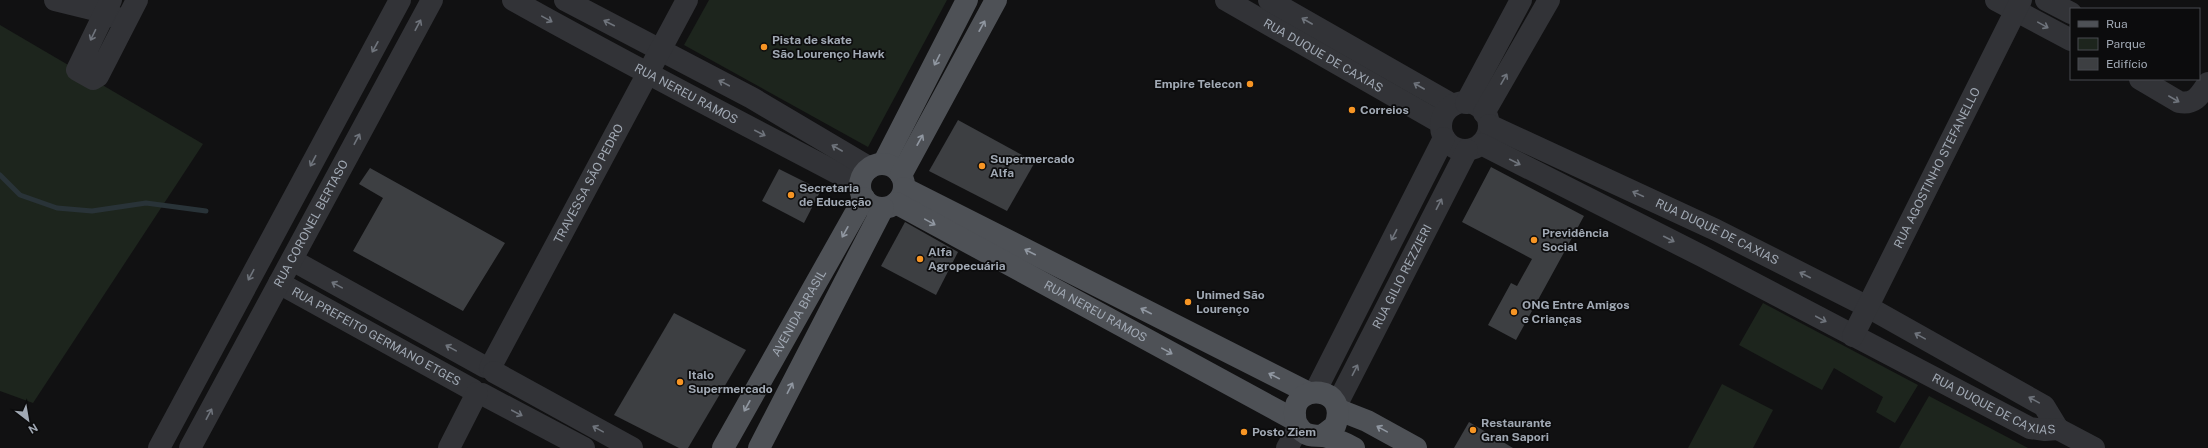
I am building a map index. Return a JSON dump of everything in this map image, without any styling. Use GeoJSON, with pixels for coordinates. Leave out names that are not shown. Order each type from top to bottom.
{"type":"FeatureCollection","features":[{"type":"Feature","properties":{"kind":"main road","name":"AVENIDA BRASIL"},"geometry":{"type":"LineString","coordinates":[[759,448],[883,186],[967,0]]}},
{"type":"Feature","properties":{"kind":"main road","name":"AVENIDA BRASIL"},"geometry":{"type":"LineString","coordinates":[[723,448],[996,0]]}},
{"type":"Feature","properties":{"kind":"main road","name":"RUA NEREU RAMOS"},"geometry":{"type":"LineString","coordinates":[[883,186],[1312,392]]}},
{"type":"Feature","properties":{"kind":"main road","name":"RUA NEREU RAMOS"},"geometry":{"type":"LineString","coordinates":[[883,186],[1307,433],[1354,448]]}},
{"type":"Feature","properties":{"kind":"main road"},"geometry":{"type":"LineString","coordinates":[[1338,407],[1335,426],[1307,433],[1294,412],[1302,397],[1312,392],[1328,395],[1338,407],[1416,448]]}},
{"type":"Feature","properties":{"kind":"street"},"geometry":{"type":"LineString","coordinates":[[55,0],[108,6],[126,21]]}},
{"type":"Feature","properties":{"kind":"street"},"geometry":{"type":"LineString","coordinates":[[108,6],[78,66],[79,73],[93,79],[98,76],[137,0]]}},
{"type":"Feature","properties":{"kind":"street"},"geometry":{"type":"LineString","coordinates":[[191,446],[163,440],[400,0]]}},
{"type":"Feature","properties":{"kind":"street","name":"RUA CORONEL BERTASO"},"geometry":{"type":"LineString","coordinates":[[191,446],[432,0]]}},
{"type":"Feature","properties":{"kind":"street","name":"RUA NEREU RAMOS"},"geometry":{"type":"LineString","coordinates":[[513,0],[604,51],[648,72],[738,121],[883,186]]}},
{"type":"Feature","properties":{"kind":"street","name":"RUA NEREU RAMOS"},"geometry":{"type":"LineString","coordinates":[[565,0],[752,98],[883,186]]}},
{"type":"Feature","properties":{"kind":"street","name":"TRAVESSA SÃO PEDRO"},"geometry":{"type":"LineString","coordinates":[[490,369],[687,0]]}},
{"type":"Feature","properties":{"kind":"street","name":"RUA DUQUE DE CAXIAS"},"geometry":{"type":"LineString","coordinates":[[1226,0],[1442,131]]}},
{"type":"Feature","properties":{"kind":"street","name":"RUA DUQUE DE CAXIAS"},"geometry":{"type":"LineString","coordinates":[[1269,0],[1459,104]]}},
{"type":"Feature","properties":{"kind":"street"},"geometry":{"type":"LineString","coordinates":[[1459,104],[1520,0]]}},
{"type":"Feature","properties":{"kind":"street","name":"RUA GILIO REZZIERI"},"geometry":{"type":"LineString","coordinates":[[1338,407],[1549,0]]}},
{"type":"Feature","properties":{"kind":"street"},"geometry":{"type":"LineString","coordinates":[[1996,0],[2018,5],[2070,39]]}},
{"type":"Feature","properties":{"kind":"street"},"geometry":{"type":"LineString","coordinates":[[2046,0],[2070,12]]}},
{"type":"Feature","properties":{"kind":"street","name":"RUA AGOSTINHO STEFANELLO"},"geometry":{"type":"LineString","coordinates":[[1853,336],[2018,5]]}},
{"type":"Feature","properties":{"kind":"street"},"geometry":{"type":"LineString","coordinates":[[2142,80],[2179,102],[2186,103],[2197,100],[2208,84]]}},
{"type":"Feature","properties":{"kind":"street"},"geometry":{"type":"LineString","coordinates":[[738,121],[752,98]]}},
{"type":"Feature","properties":{"kind":"street"},"geometry":{"type":"LineString","coordinates":[[345,101],[369,115]]}},
{"type":"Feature","properties":{"kind":"street"},"geometry":{"type":"LineString","coordinates":[[1312,392],[1442,131],[1447,110],[1459,104],[1476,105],[1480,133],[1454,147],[1442,131]]}},
{"type":"Feature","properties":{"kind":"street","name":"RUA DUQUE DE CAXIAS"},"geometry":{"type":"LineString","coordinates":[[1480,133],[1716,230],[1868,307],[2044,406],[2058,429],[2045,430],[2030,428],[1702,256],[1480,133]]}},
{"type":"Feature","properties":{"kind":"street"},"geometry":{"type":"LineString","coordinates":[[1702,256],[1716,230]]}},
{"type":"Feature","properties":{"kind":"street"},"geometry":{"type":"LineString","coordinates":[[292,260],[632,448]]}},
{"type":"Feature","properties":{"kind":"street","name":"RUA PREFEITO GERMANO ETGES"},"geometry":{"type":"LineString","coordinates":[[279,283],[584,448]]}},
{"type":"Feature","properties":{"kind":"street"},"geometry":{"type":"LineString","coordinates":[[449,448],[478,392],[488,394],[496,387],[498,382],[490,369]]}},
{"type":"Feature","properties":{"kind":"street"},"geometry":{"type":"LineString","coordinates":[[2058,429],[2094,448]]}},
{"type":"Feature","properties":{"kind":"street"},"geometry":{"type":"LineString","coordinates":[[1287,448],[1307,433]]}},
{"type":"Feature","properties":{"kind":"green space"},"geometry":{"type":"Polygon","coordinates":[[[709,0],[947,0],[868,147],[684,45],[709,0]]]}},
{"type":"Feature","properties":{"kind":"green space"},"geometry":{"type":"Polygon","coordinates":[[[0,25],[203,144],[33,403],[0,391],[0,25]]]}},
{"type":"Feature","properties":{"kind":"green space"},"geometry":{"type":"Polygon","coordinates":[[[1763,303],[1918,385],[1895,423],[1876,412],[1883,397],[1834,368],[1822,390],[1739,345],[1763,303]]]}},
{"type":"Feature","properties":{"kind":"green space"},"geometry":{"type":"Polygon","coordinates":[[[1722,384],[1773,410],[1753,448],[1688,448],[1722,384]]]}},
{"type":"Feature","properties":{"kind":"green space"},"geometry":{"type":"Polygon","coordinates":[[[1929,396],[2028,448],[1899,448],[1929,396]]]}},
{"type":"Feature","properties":{"kind":"building","name":"Supermercado Alfa"},"geometry":{"type":"Polygon","coordinates":[[[958,120],[1035,162],[1007,211],[929,171],[958,120]]]}},
{"type":"Feature","properties":{"kind":"building","name":"Previdência Social"},"geometry":{"type":"Polygon","coordinates":[[[1491,167],[1584,216],[1516,340],[1488,325],[1511,283],[1517,286],[1532,259],[1462,222],[1491,167]]]}},
{"type":"Feature","properties":{"kind":"building"},"geometry":{"type":"Polygon","coordinates":[[[370,168],[505,243],[463,311],[353,251],[383,198],[359,184],[370,168]]]}},
{"type":"Feature","properties":{"kind":"building","name":"Secretaria de Educação"},"geometry":{"type":"Polygon","coordinates":[[[779,169],[821,190],[804,223],[762,201],[779,169]]]}},
{"type":"Feature","properties":{"kind":"building","name":"Alfa Agropecuária"},"geometry":{"type":"Polygon","coordinates":[[[905,222],[958,252],[936,295],[881,266],[905,222]]]}},
{"type":"Feature","properties":{"kind":"building","name":"Italo Supermercado"},"geometry":{"type":"Polygon","coordinates":[[[674,313],[746,350],[688,448],[679,448],[614,415],[674,313]]]}},
{"type":"Feature","properties":{"kind":"building","name":"Restaurante Gran Sapori"},"geometry":{"type":"Polygon","coordinates":[[[1469,422],[1513,448],[1454,448],[1469,422]]]}},
{"type":"Feature","properties":{"kind":"waterway"},"geometry":{"type":"LineString","coordinates":[[0,175],[20,195],[57,208],[92,211],[146,203],[206,211]]}},
{"type":"Feature","properties":{"kind":"place","name":"Pista de skate São Lourenço Hawk"},"geometry":{"type":"Point","coordinates":[764,47]}},
{"type":"Feature","properties":{"kind":"place","name":"Empire Telecon"},"geometry":{"type":"Point","coordinates":[1250,84]}},
{"type":"Feature","properties":{"kind":"place","name":"Correios"},"geometry":{"type":"Point","coordinates":[1352,110]}},
{"type":"Feature","properties":{"kind":"place","name":"Supermercado Alfa"},"geometry":{"type":"Point","coordinates":[982,166]}},
{"type":"Feature","properties":{"kind":"place","name":"Secretaria de Educação"},"geometry":{"type":"Point","coordinates":[791,195]}},
{"type":"Feature","properties":{"kind":"place","name":"Previdência Social"},"geometry":{"type":"Point","coordinates":[1534,240]}},
{"type":"Feature","properties":{"kind":"place","name":"Alfa Agropecuária"},"geometry":{"type":"Point","coordinates":[920,259]}},
{"type":"Feature","properties":{"kind":"place","name":"Unimed São Lourenço"},"geometry":{"type":"Point","coordinates":[1188,302]}},
{"type":"Feature","properties":{"kind":"place","name":"ONG Entre Amigos e Crianças"},"geometry":{"type":"Point","coordinates":[1514,312]}},
{"type":"Feature","properties":{"kind":"place","name":"Italo Supermercado"},"geometry":{"type":"Point","coordinates":[680,382]}},
{"type":"Feature","properties":{"kind":"place","name":"Restaurante Gran Sapori"},"geometry":{"type":"Point","coordinates":[1473,430]}},
{"type":"Feature","properties":{"kind":"place","name":"Posto Ziem"},"geometry":{"type":"Point","coordinates":[1244,432]}}]}
